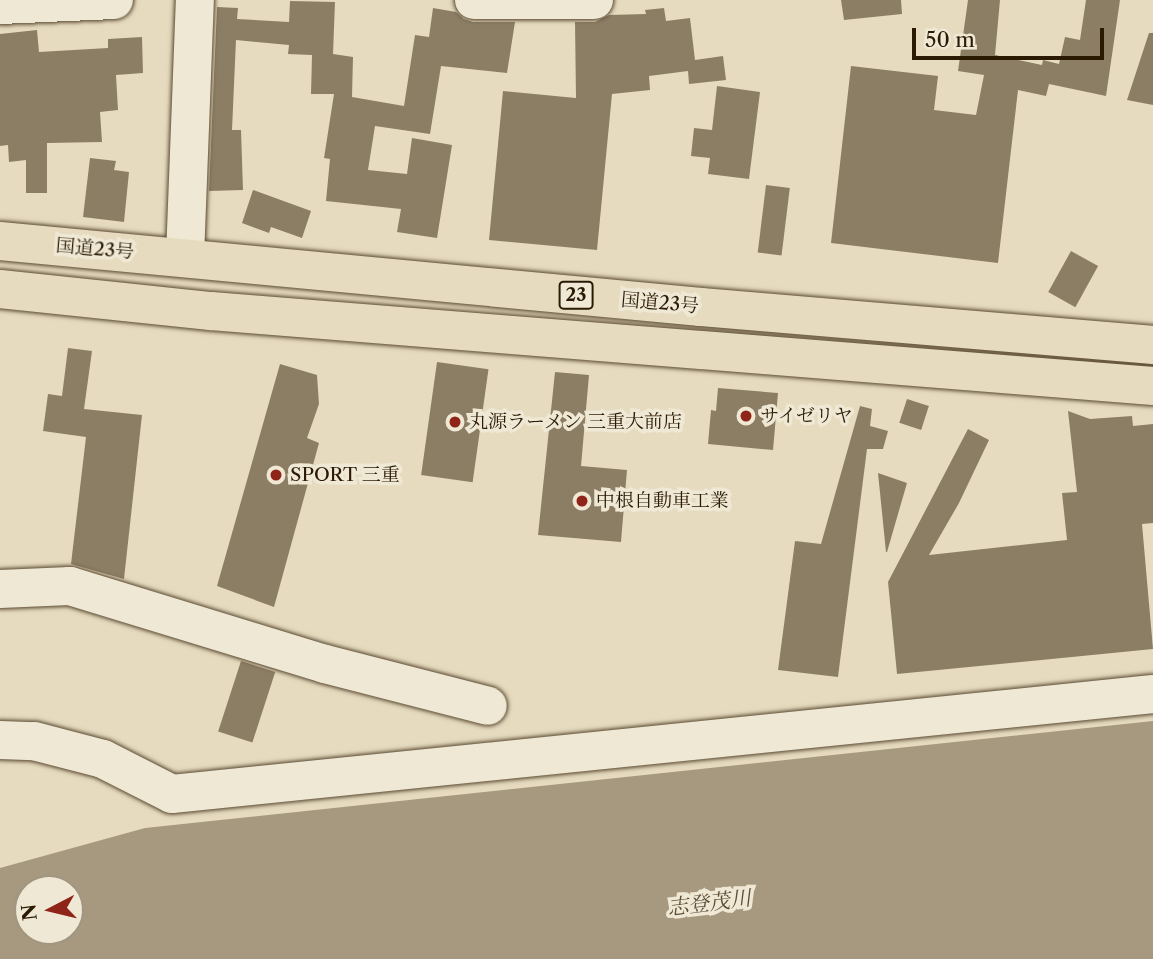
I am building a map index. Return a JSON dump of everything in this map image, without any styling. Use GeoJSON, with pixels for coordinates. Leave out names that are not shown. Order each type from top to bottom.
{"type":"FeatureCollection","features":[{"type":"Feature","properties":{"kind":"highway","name":"国道23号"},"geometry":{"type":"LineString","coordinates":[[0,241],[701,307],[1153,345]]}},
{"type":"Feature","properties":{"kind":"highway","name":"23"},"geometry":{"type":"LineString","coordinates":[[0,289],[211,311],[1153,386]]}},
{"type":"Feature","properties":{"kind":"street"},"geometry":{"type":"LineString","coordinates":[[0,5],[114,0]]}},
{"type":"Feature","properties":{"kind":"street"},"geometry":{"type":"LineString","coordinates":[[185,257],[195,0]]}},
{"type":"Feature","properties":{"kind":"street"},"geometry":{"type":"LineString","coordinates":[[474,0],[593,0]]}},
{"type":"Feature","properties":{"kind":"street"},"geometry":{"type":"LineString","coordinates":[[0,589],[70,586],[324,664],[488,706]]}},
{"type":"Feature","properties":{"kind":"street"},"geometry":{"type":"LineString","coordinates":[[0,740],[34,741],[103,759],[172,794],[1153,694]]}},
{"type":"Feature","properties":{"kind":"water","name":"志登茂川"},"geometry":{"type":"Polygon","coordinates":[[[1153,721],[1153,959],[0,959],[0,868],[145,828],[1153,721]]]}},
{"type":"Feature","properties":{"kind":"building"},"geometry":{"type":"Polygon","coordinates":[[[841,0],[901,0],[902,14],[844,20],[841,0]]]}},
{"type":"Feature","properties":{"kind":"building"},"geometry":{"type":"Polygon","coordinates":[[[968,0],[1000,0],[995,55],[1042,65],[1043,60],[1059,64],[1065,37],[1080,40],[1086,0],[1120,0],[1106,96],[1049,84],[1046,96],[1018,90],[998,263],[831,243],[851,66],[938,76],[934,110],[976,115],[984,75],[958,71],[968,0]]]}},
{"type":"Feature","properties":{"kind":"building"},"geometry":{"type":"Polygon","coordinates":[[[290,1],[335,2],[333,54],[353,57],[352,97],[404,106],[415,35],[429,37],[433,8],[456,12],[473,22],[515,22],[507,73],[441,66],[430,134],[375,126],[368,170],[407,174],[412,138],[452,145],[437,238],[397,232],[401,209],[326,201],[330,159],[324,158],[334,94],[311,94],[312,55],[288,54],[289,45],[236,40],[232,130],[241,130],[243,190],[209,191],[217,7],[238,8],[237,19],[289,22],[290,1]]]}},
{"type":"Feature","properties":{"kind":"building"},"geometry":{"type":"Polygon","coordinates":[[[664,8],[666,21],[690,18],[695,60],[723,56],[726,80],[689,84],[688,71],[649,76],[650,90],[612,94],[597,250],[489,240],[503,91],[576,98],[575,22],[595,22],[609,15],[646,14],[645,10],[664,8]]]}},
{"type":"Feature","properties":{"kind":"building"},"geometry":{"type":"Polygon","coordinates":[[[37,30],[39,52],[108,48],[108,39],[142,37],[143,73],[116,75],[118,110],[100,112],[102,142],[47,143],[47,193],[26,193],[26,160],[9,162],[8,145],[0,146],[0,34],[37,30]]]}},
{"type":"Feature","properties":{"kind":"building"},"geometry":{"type":"Polygon","coordinates":[[[1149,33],[1153,33],[1153,105],[1127,100],[1149,33]]]}},
{"type":"Feature","properties":{"kind":"building"},"geometry":{"type":"Polygon","coordinates":[[[717,86],[760,92],[749,179],[708,174],[710,158],[691,156],[694,128],[712,130],[717,86]]]}},
{"type":"Feature","properties":{"kind":"building"},"geometry":{"type":"Polygon","coordinates":[[[90,158],[116,161],[114,170],[129,172],[124,222],[83,217],[90,158]]]}},
{"type":"Feature","properties":{"kind":"building"},"geometry":{"type":"Polygon","coordinates":[[[766,185],[790,188],[782,255],[758,252],[766,185]]]}},
{"type":"Feature","properties":{"kind":"building"},"geometry":{"type":"Polygon","coordinates":[[[253,190],[311,211],[302,238],[271,227],[269,233],[242,223],[253,190]]]}},
{"type":"Feature","properties":{"kind":"building"},"geometry":{"type":"Polygon","coordinates":[[[1071,251],[1098,266],[1075,307],[1048,292],[1071,251]]]}},
{"type":"Feature","properties":{"kind":"building"},"geometry":{"type":"Polygon","coordinates":[[[68,348],[92,351],[84,409],[142,415],[124,579],[71,564],[86,437],[43,431],[48,394],[62,396],[68,348]]]}},
{"type":"Feature","properties":{"kind":"building","name":"丸源ラーメン 三重大前店"},"geometry":{"type":"Polygon","coordinates":[[[437,362],[488,369],[473,482],[421,475],[437,362]]]}},
{"type":"Feature","properties":{"kind":"building"},"geometry":{"type":"Polygon","coordinates":[[[280,364],[317,375],[319,404],[307,438],[319,443],[274,607],[217,586],[280,364]]]}},
{"type":"Feature","properties":{"kind":"building"},"geometry":{"type":"Polygon","coordinates":[[[555,372],[589,375],[581,466],[627,470],[621,542],[538,535],[555,372]]]}},
{"type":"Feature","properties":{"kind":"building"},"geometry":{"type":"Polygon","coordinates":[[[718,388],[778,393],[773,450],[708,444],[711,410],[716,411],[718,388]]]}},
{"type":"Feature","properties":{"kind":"building"},"geometry":{"type":"Polygon","coordinates":[[[907,399],[929,406],[921,430],[899,423],[907,399]]]}},
{"type":"Feature","properties":{"kind":"building"},"geometry":{"type":"Polygon","coordinates":[[[860,406],[872,409],[870,426],[888,431],[883,449],[867,449],[838,677],[778,670],[795,541],[821,544],[860,406]]]}},
{"type":"Feature","properties":{"kind":"building"},"geometry":{"type":"Polygon","coordinates":[[[1068,411],[1090,419],[1132,416],[1133,426],[1153,424],[1153,523],[1142,524],[1153,649],[897,674],[888,582],[968,429],[989,440],[959,503],[929,555],[1067,540],[1062,493],[1077,492],[1068,411]]]}},
{"type":"Feature","properties":{"kind":"building"},"geometry":{"type":"Polygon","coordinates":[[[878,473],[907,483],[887,552],[886,552],[878,473]]]}},
{"type":"Feature","properties":{"kind":"building"},"geometry":{"type":"Polygon","coordinates":[[[241,661],[275,672],[252,743],[218,731],[241,661]]]}},
{"type":"Feature","properties":{"kind":"place","name":"サイゼリヤ"},"geometry":{"type":"Point","coordinates":[746,416]}},
{"type":"Feature","properties":{"kind":"place","name":"丸源ラーメン 三重大前店"},"geometry":{"type":"Point","coordinates":[455,422]}},
{"type":"Feature","properties":{"kind":"place","name":"SPORT 三重"},"geometry":{"type":"Point","coordinates":[276,475]}},
{"type":"Feature","properties":{"kind":"place","name":"中根自動車工業"},"geometry":{"type":"Point","coordinates":[582,501]}}]}
